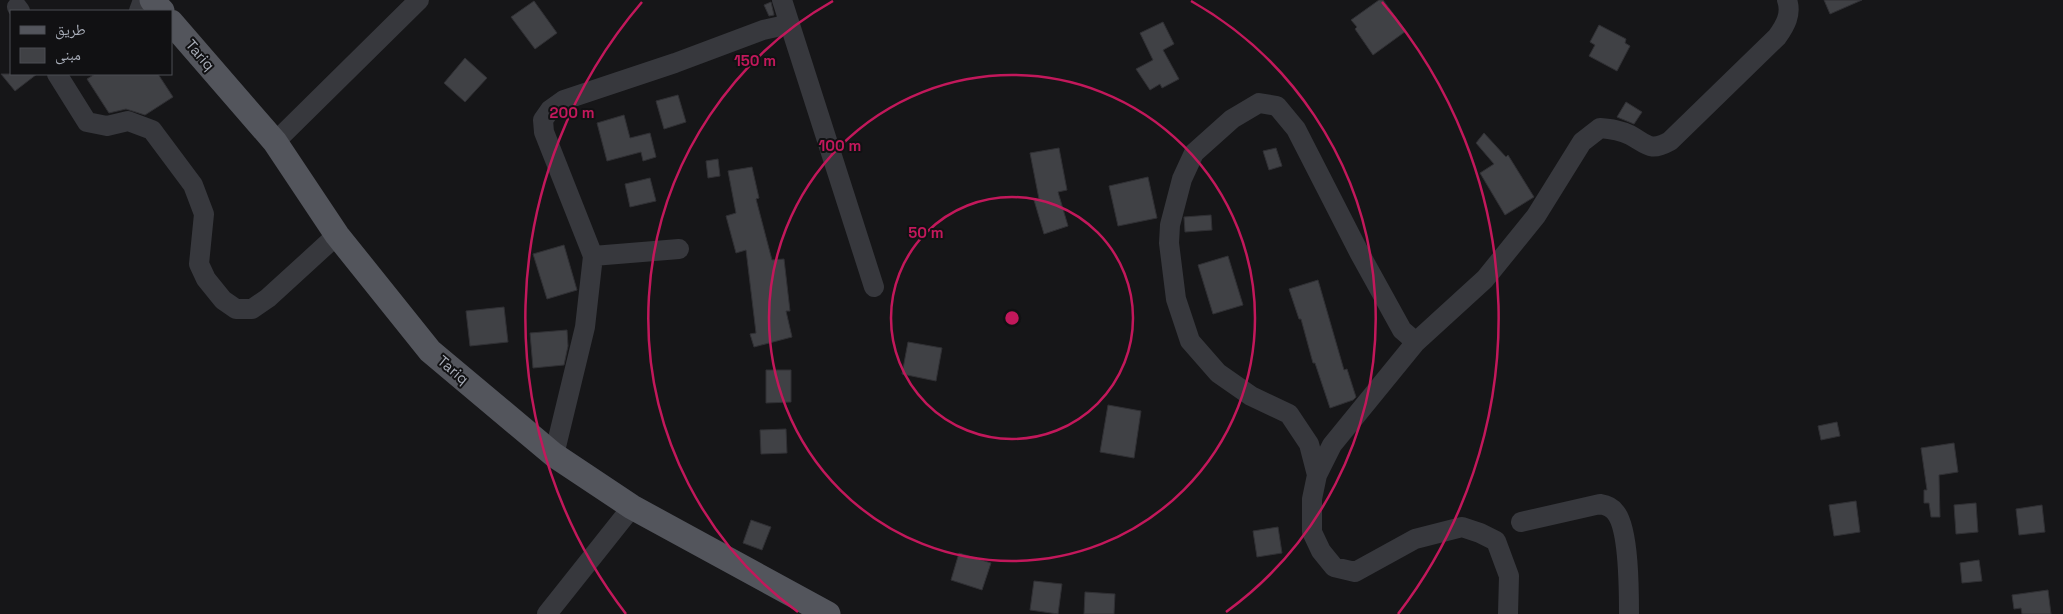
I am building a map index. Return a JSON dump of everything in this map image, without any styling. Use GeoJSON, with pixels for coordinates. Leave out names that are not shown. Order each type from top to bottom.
{"type":"FeatureCollection","features":[{"type":"Feature","properties":{"kind":"main road"},"geometry":{"type":"LineString","coordinates":[[152,0],[161,10]]}},
{"type":"Feature","properties":{"kind":"main road","name":"Tariq"},"geometry":{"type":"LineString","coordinates":[[172,23],[275,142],[337,235],[430,351],[554,455],[632,507],[828,614]]}},
{"type":"Feature","properties":{"kind":"street"},"geometry":{"type":"LineString","coordinates":[[275,142],[419,0]]}},
{"type":"Feature","properties":{"kind":"street"},"geometry":{"type":"LineString","coordinates":[[782,0],[874,287]]}},
{"type":"Feature","properties":{"kind":"street"},"geometry":{"type":"LineString","coordinates":[[1508,614],[1509,576],[1496,541],[1462,527],[1415,539],[1355,572],[1334,567],[1321,551],[1312,532],[1312,499],[1317,475],[1332,445],[1416,342],[1485,279],[1536,216],[1582,142],[1600,128],[1615,129],[1649,147],[1660,146],[1670,140],[1777,37],[1787,22],[1787,0]]}},
{"type":"Feature","properties":{"kind":"street"},"geometry":{"type":"LineString","coordinates":[[554,455],[585,327],[593,256],[544,132],[543,120],[550,110],[564,100],[675,63],[764,30],[790,24]]}},
{"type":"Feature","properties":{"kind":"street"},"geometry":{"type":"LineString","coordinates":[[58,75],[87,122],[107,126],[128,121],[152,130],[193,185],[204,214],[199,264],[206,279],[223,300],[236,309],[252,309],[268,298],[337,235]]}},
{"type":"Feature","properties":{"kind":"street"},"geometry":{"type":"LineString","coordinates":[[1317,475],[1309,444],[1288,414],[1251,396],[1218,373],[1190,341],[1182,321],[1176,299],[1170,252],[1170,225],[1182,180],[1194,153],[1232,119],[1258,103],[1277,106],[1296,129],[1360,254],[1402,330],[1416,342]]}},
{"type":"Feature","properties":{"kind":"street"},"geometry":{"type":"LineString","coordinates":[[593,256],[679,249]]}},
{"type":"Feature","properties":{"kind":"street"},"geometry":{"type":"LineString","coordinates":[[1521,522],[1600,504],[1608,506],[1615,511],[1619,517],[1627,556],[1629,614]]}},
{"type":"Feature","properties":{"kind":"street"},"geometry":{"type":"LineString","coordinates":[[547,614],[632,507]]}},
{"type":"Feature","properties":{"kind":"building"},"geometry":{"type":"Polygon","coordinates":[[[1379,0],[1383,0],[1406,31],[1373,55],[1351,20],[1379,0]]]}},
{"type":"Feature","properties":{"kind":"building"},"geometry":{"type":"Polygon","coordinates":[[[1824,0],[1862,0],[1830,14],[1824,0]]]}},
{"type":"Feature","properties":{"kind":"building"},"geometry":{"type":"Polygon","coordinates":[[[534,1],[557,33],[535,49],[511,17],[534,1]]]}},
{"type":"Feature","properties":{"kind":"building"},"geometry":{"type":"Polygon","coordinates":[[[771,2],[774,15],[769,16],[764,5],[771,2]]]}},
{"type":"Feature","properties":{"kind":"building"},"geometry":{"type":"Polygon","coordinates":[[[1163,22],[1174,44],[1163,50],[1179,79],[1162,88],[1160,84],[1150,90],[1136,69],[1153,60],[1140,33],[1163,22]]]}},
{"type":"Feature","properties":{"kind":"building"},"geometry":{"type":"Polygon","coordinates":[[[1599,25],[1626,39],[1625,43],[1630,46],[1617,71],[1589,56],[1595,45],[1590,42],[1599,25]]]}},
{"type":"Feature","properties":{"kind":"building"},"geometry":{"type":"Polygon","coordinates":[[[465,58],[487,78],[465,102],[444,83],[465,58]]]}},
{"type":"Feature","properties":{"kind":"building"},"geometry":{"type":"Polygon","coordinates":[[[1,74],[36,75],[15,91],[1,74]]]}},
{"type":"Feature","properties":{"kind":"building"},"geometry":{"type":"Polygon","coordinates":[[[93,75],[159,75],[173,97],[145,115],[126,109],[109,113],[87,79],[93,75]]]}},
{"type":"Feature","properties":{"kind":"building"},"geometry":{"type":"Polygon","coordinates":[[[678,95],[686,122],[664,129],[656,101],[678,95]]]}},
{"type":"Feature","properties":{"kind":"building"},"geometry":{"type":"Polygon","coordinates":[[[1626,102],[1642,112],[1634,124],[1617,117],[1626,102]]]}},
{"type":"Feature","properties":{"kind":"building"},"geometry":{"type":"Polygon","coordinates":[[[624,115],[630,138],[650,133],[656,157],[643,161],[641,152],[607,161],[597,123],[624,115]]]}},
{"type":"Feature","properties":{"kind":"building"},"geometry":{"type":"Polygon","coordinates":[[[1484,133],[1506,157],[1508,155],[1534,197],[1505,215],[1480,173],[1494,164],[1476,143],[1484,133]]]}},
{"type":"Feature","properties":{"kind":"building"},"geometry":{"type":"Polygon","coordinates":[[[1059,148],[1067,190],[1058,192],[1068,226],[1044,234],[1034,200],[1039,199],[1030,153],[1059,148]]]}},
{"type":"Feature","properties":{"kind":"building"},"geometry":{"type":"Polygon","coordinates":[[[1276,148],[1282,166],[1269,170],[1263,151],[1276,148]]]}},
{"type":"Feature","properties":{"kind":"building"},"geometry":{"type":"Polygon","coordinates":[[[718,159],[720,176],[708,178],[706,161],[718,159]]]}},
{"type":"Feature","properties":{"kind":"building"},"geometry":{"type":"Polygon","coordinates":[[[752,167],[759,198],[756,199],[772,260],[784,259],[790,311],[786,311],[792,337],[754,347],[750,334],[756,333],[746,250],[736,253],[726,216],[736,213],[728,171],[752,167]]]}},
{"type":"Feature","properties":{"kind":"building"},"geometry":{"type":"Polygon","coordinates":[[[1148,177],[1157,218],[1118,226],[1109,186],[1148,177]]]}},
{"type":"Feature","properties":{"kind":"building"},"geometry":{"type":"Polygon","coordinates":[[[650,178],[656,201],[630,207],[625,184],[650,178]]]}},
{"type":"Feature","properties":{"kind":"building"},"geometry":{"type":"Polygon","coordinates":[[[1211,215],[1212,230],[1185,232],[1184,217],[1211,215]]]}},
{"type":"Feature","properties":{"kind":"building"},"geometry":{"type":"Polygon","coordinates":[[[564,245],[577,290],[547,299],[533,254],[564,245]]]}},
{"type":"Feature","properties":{"kind":"building"},"geometry":{"type":"Polygon","coordinates":[[[1228,256],[1243,305],[1213,314],[1198,265],[1228,256]]]}},
{"type":"Feature","properties":{"kind":"building"},"geometry":{"type":"Polygon","coordinates":[[[1318,280],[1344,370],[1347,369],[1356,397],[1353,400],[1330,408],[1315,363],[1313,363],[1301,319],[1299,319],[1289,289],[1318,280]]]}},
{"type":"Feature","properties":{"kind":"building"},"geometry":{"type":"Polygon","coordinates":[[[504,307],[508,342],[470,346],[466,311],[504,307]]]}},
{"type":"Feature","properties":{"kind":"building"},"geometry":{"type":"Polygon","coordinates":[[[567,330],[568,346],[564,365],[533,368],[530,333],[567,330]]]}},
{"type":"Feature","properties":{"kind":"building"},"geometry":{"type":"Polygon","coordinates":[[[908,342],[942,348],[936,381],[902,374],[908,342]]]}},
{"type":"Feature","properties":{"kind":"building"},"geometry":{"type":"Polygon","coordinates":[[[766,370],[791,370],[791,402],[766,403],[766,370]]]}},
{"type":"Feature","properties":{"kind":"building"},"geometry":{"type":"Polygon","coordinates":[[[1108,405],[1141,411],[1134,458],[1100,452],[1108,405]]]}},
{"type":"Feature","properties":{"kind":"building"},"geometry":{"type":"Polygon","coordinates":[[[1837,422],[1840,436],[1821,440],[1818,426],[1837,422]]]}},
{"type":"Feature","properties":{"kind":"building"},"geometry":{"type":"Polygon","coordinates":[[[786,429],[787,453],[761,454],[760,430],[786,429]]]}},
{"type":"Feature","properties":{"kind":"building"},"geometry":{"type":"Polygon","coordinates":[[[1954,443],[1958,472],[1939,475],[1940,517],[1931,517],[1929,503],[1924,503],[1924,490],[1927,490],[1921,448],[1954,443]]]}},
{"type":"Feature","properties":{"kind":"building"},"geometry":{"type":"Polygon","coordinates":[[[1856,501],[1860,532],[1834,536],[1829,505],[1856,501]]]}},
{"type":"Feature","properties":{"kind":"building"},"geometry":{"type":"Polygon","coordinates":[[[1976,503],[1978,532],[1956,534],[1954,505],[1976,503]]]}},
{"type":"Feature","properties":{"kind":"building"},"geometry":{"type":"Polygon","coordinates":[[[2042,505],[2045,532],[2019,535],[2016,509],[2042,505]]]}},
{"type":"Feature","properties":{"kind":"building"},"geometry":{"type":"Polygon","coordinates":[[[751,520],[771,527],[762,550],[743,543],[751,520]]]}},
{"type":"Feature","properties":{"kind":"building"},"geometry":{"type":"Polygon","coordinates":[[[1278,527],[1282,553],[1257,557],[1253,531],[1278,527]]]}},
{"type":"Feature","properties":{"kind":"building"},"geometry":{"type":"Polygon","coordinates":[[[959,553],[991,563],[982,590],[951,580],[959,553]]]}},
{"type":"Feature","properties":{"kind":"building"},"geometry":{"type":"Polygon","coordinates":[[[1979,560],[1982,581],[1962,583],[1960,563],[1979,560]]]}},
{"type":"Feature","properties":{"kind":"building"},"geometry":{"type":"Polygon","coordinates":[[[1034,581],[1062,584],[1058,614],[1030,610],[1034,581]]]}},
{"type":"Feature","properties":{"kind":"building"},"geometry":{"type":"Polygon","coordinates":[[[2048,590],[2051,614],[2022,614],[2021,608],[2014,609],[2012,595],[2048,590]]]}},
{"type":"Feature","properties":{"kind":"building"},"geometry":{"type":"Polygon","coordinates":[[[1085,592],[1115,594],[1114,614],[1084,614],[1085,592]]]}}]}
